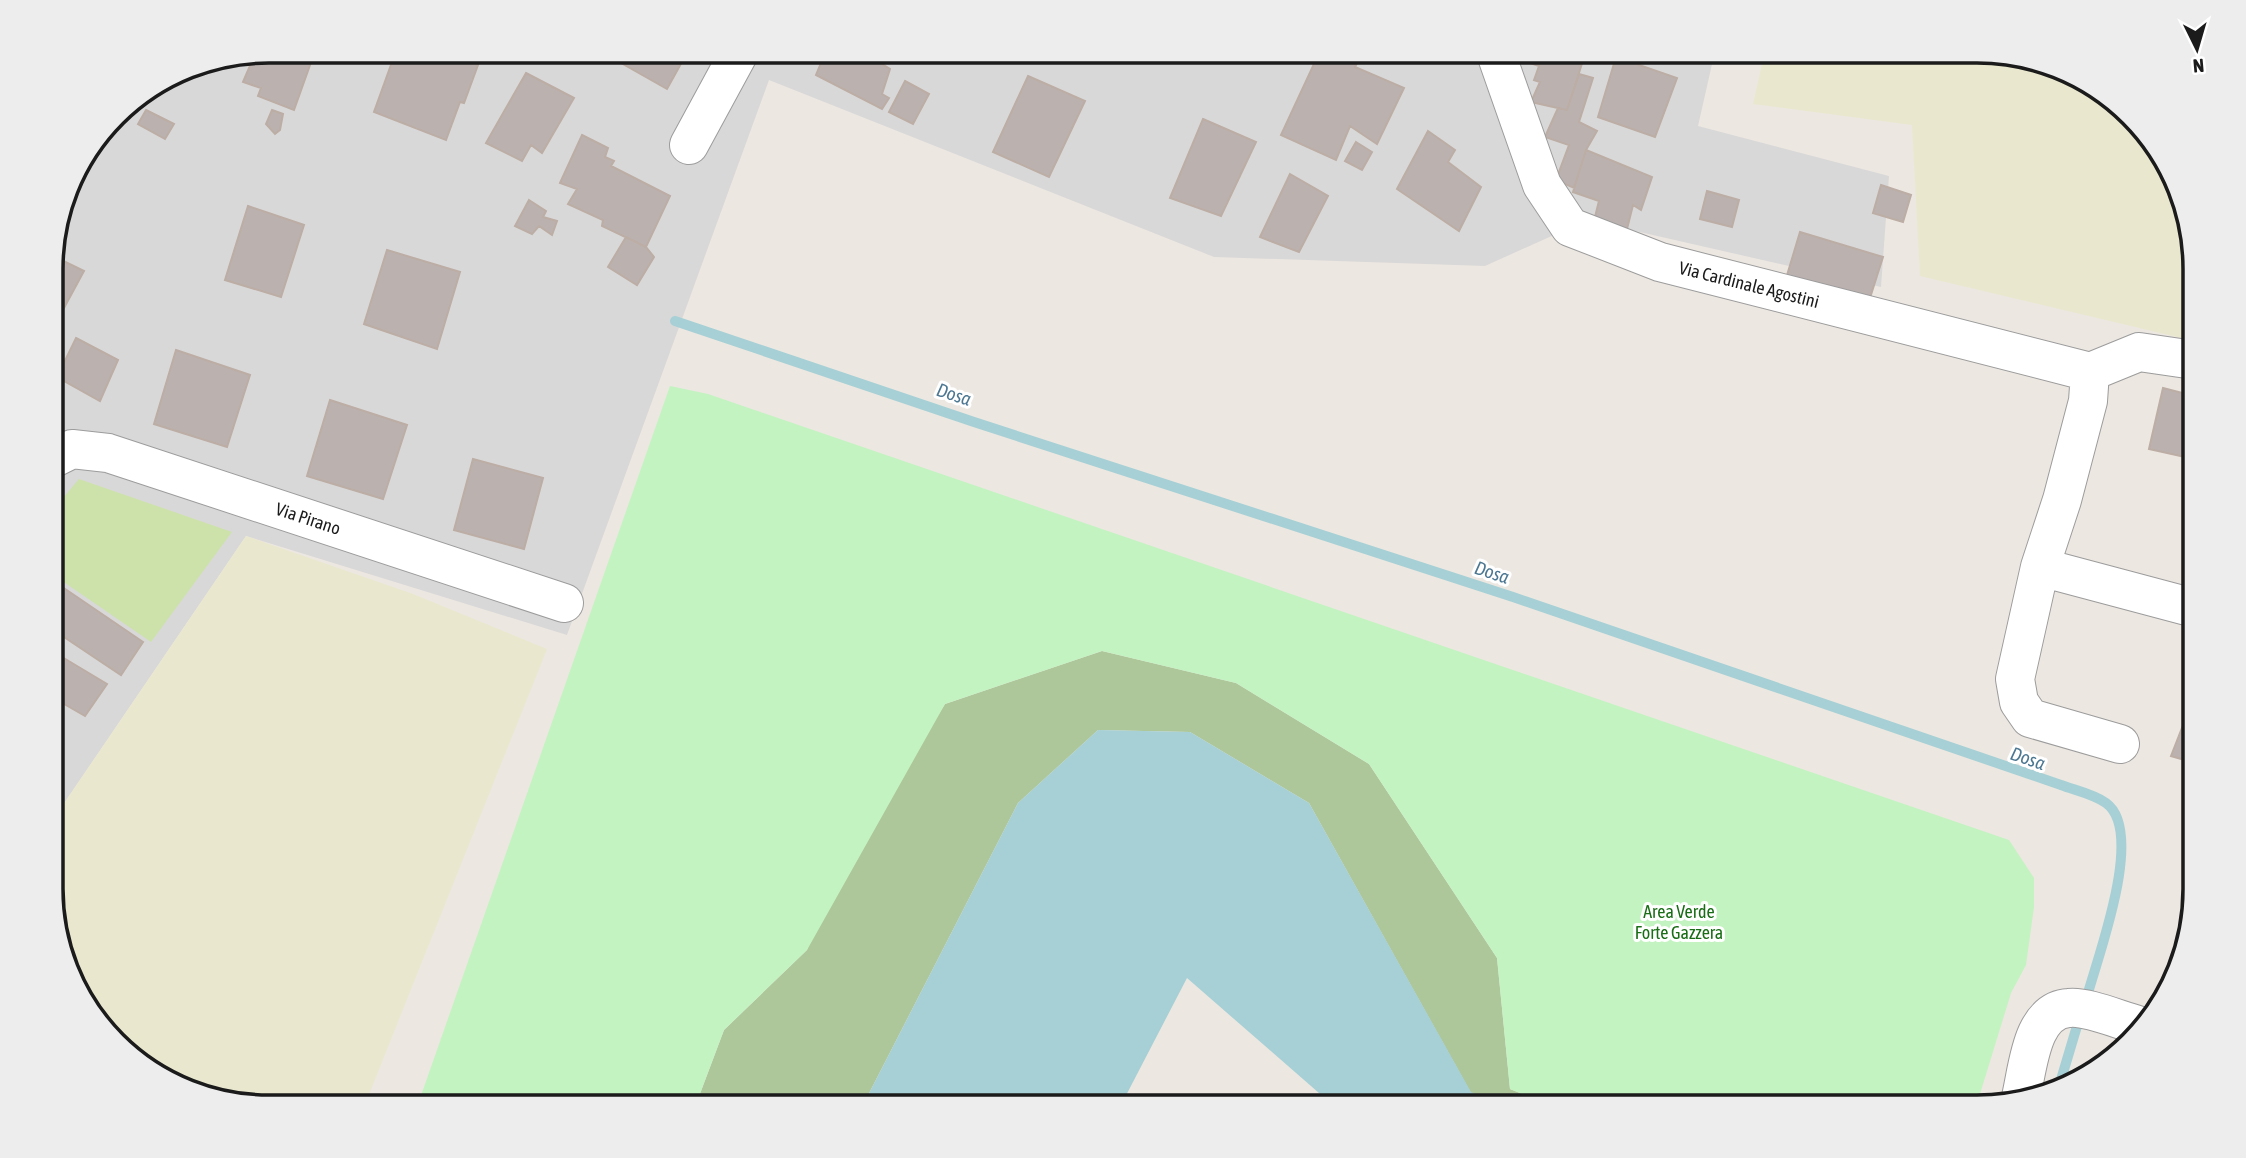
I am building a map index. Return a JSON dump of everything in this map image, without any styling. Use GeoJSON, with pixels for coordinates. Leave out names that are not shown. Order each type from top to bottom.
{"type":"FeatureCollection","features":[{"type":"Feature","properties":{"kind":"street"},"geometry":{"type":"LineString","coordinates":[[689,145],[733,63]]}},
{"type":"Feature","properties":{"kind":"street","name":"Via Cardinale Agostini"},"geometry":{"type":"LineString","coordinates":[[1499,63],[1542,185],[1570,227],[1660,262],[2089,387]]}},
{"type":"Feature","properties":{"kind":"street"},"geometry":{"type":"LineString","coordinates":[[2120,744],[2030,718],[2019,702],[2015,679],[2040,568],[2062,500],[2089,387],[2139,352],[2183,358]]}},
{"type":"Feature","properties":{"kind":"street","name":"Via Pirano"},"geometry":{"type":"LineString","coordinates":[[63,453],[72,449],[108,453],[565,603]]}},
{"type":"Feature","properties":{"kind":"street"},"geometry":{"type":"LineString","coordinates":[[2040,568],[2183,605]]}},
{"type":"Feature","properties":{"kind":"street"},"geometry":{"type":"LineString","coordinates":[[2023,1089],[2037,1031],[2053,1011],[2086,1011],[2133,1024]]}},
{"type":"Feature","properties":{"kind":"shaded area"},"geometry":{"type":"Polygon","coordinates":[[[256,63],[1712,63],[1698,126],[1889,176],[1881,287],[1587,220],[1485,266],[1214,257],[769,80],[567,635],[246,536],[63,805],[63,256],[70,216],[84,178],[123,123],[178,84],[229,67],[256,63]]]}},
{"type":"Feature","properties":{"kind":"green space"},"geometry":{"type":"Polygon","coordinates":[[[1762,63],[1977,63],[2030,70],[2068,84],[2123,123],[2155,166],[2167,190],[2181,242],[2183,338],[1920,276],[1912,125],[1753,104],[1762,63]]]}},
{"type":"Feature","properties":{"kind":"green space","name":"Area Verde Forte Gazzera"},"geometry":{"type":"Polygon","coordinates":[[[670,386],[708,394],[2009,840],[2034,878],[2034,907],[2026,965],[2011,993],[1980,1095],[1525,1095],[1510,1089],[1497,958],[1369,764],[1236,683],[1102,651],[945,704],[807,950],[724,1030],[700,1095],[421,1095],[670,386]]]}},
{"type":"Feature","properties":{"kind":"green space"},"geometry":{"type":"Polygon","coordinates":[[[79,479],[232,532],[151,642],[63,582],[63,498],[79,479]]]}},
{"type":"Feature","properties":{"kind":"green space"},"geometry":{"type":"Polygon","coordinates":[[[246,536],[413,594],[547,649],[369,1095],[256,1095],[229,1091],[178,1074],[133,1044],[114,1025],[98,1003],[84,980],[74,955],[67,929],[63,889],[63,805],[246,536]]]}},
{"type":"Feature","properties":{"kind":"green space"},"geometry":{"type":"Polygon","coordinates":[[[1102,651],[1236,683],[1369,764],[1497,958],[1510,1089],[1525,1095],[1471,1093],[1309,803],[1190,732],[1098,730],[1018,803],[868,1095],[700,1095],[724,1030],[807,950],[831,886],[945,704],[1102,651]]]}},
{"type":"Feature","properties":{"kind":"water"},"geometry":{"type":"Polygon","coordinates":[[[1098,730],[1190,732],[1309,803],[1471,1092],[1478,1095],[1321,1095],[1187,978],[1126,1095],[868,1095],[1018,803],[1098,730]]]}},
{"type":"Feature","properties":{"kind":"building"},"geometry":{"type":"Polygon","coordinates":[[[311,63],[294,110],[258,96],[261,88],[243,82],[251,64],[311,63]]]}},
{"type":"Feature","properties":{"kind":"building"},"geometry":{"type":"Polygon","coordinates":[[[392,63],[478,65],[446,140],[374,112],[392,63]]]}},
{"type":"Feature","properties":{"kind":"building"},"geometry":{"type":"Polygon","coordinates":[[[621,63],[681,63],[667,89],[621,63]]]}},
{"type":"Feature","properties":{"kind":"building"},"geometry":{"type":"Polygon","coordinates":[[[821,63],[880,63],[890,69],[882,94],[889,98],[882,109],[816,75],[821,63]]]}},
{"type":"Feature","properties":{"kind":"building"},"geometry":{"type":"Polygon","coordinates":[[[1314,63],[1357,63],[1355,67],[1404,88],[1377,144],[1350,126],[1336,160],[1281,135],[1314,63]]]}},
{"type":"Feature","properties":{"kind":"building"},"geometry":{"type":"Polygon","coordinates":[[[1530,63],[1582,63],[1567,110],[1531,102],[1540,82],[1534,80],[1539,66],[1530,63]]]}},
{"type":"Feature","properties":{"kind":"building"},"geometry":{"type":"Polygon","coordinates":[[[1614,63],[1633,63],[1677,78],[1655,137],[1598,117],[1614,63]]]}},
{"type":"Feature","properties":{"kind":"building"},"geometry":{"type":"Polygon","coordinates":[[[526,73],[574,98],[542,153],[531,145],[522,161],[486,143],[526,73]]]}},
{"type":"Feature","properties":{"kind":"building"},"geometry":{"type":"Polygon","coordinates":[[[1579,74],[1593,78],[1579,122],[1597,131],[1586,150],[1574,188],[1556,180],[1569,145],[1545,137],[1558,108],[1567,110],[1579,74]]]}},
{"type":"Feature","properties":{"kind":"building"},"geometry":{"type":"Polygon","coordinates":[[[1028,76],[1085,101],[1049,177],[993,152],[1028,76]]]}},
{"type":"Feature","properties":{"kind":"building"},"geometry":{"type":"Polygon","coordinates":[[[905,81],[929,94],[913,124],[889,112],[905,81]]]}},
{"type":"Feature","properties":{"kind":"building"},"geometry":{"type":"Polygon","coordinates":[[[146,110],[174,124],[165,139],[138,124],[146,110]]]}},
{"type":"Feature","properties":{"kind":"building"},"geometry":{"type":"Polygon","coordinates":[[[272,110],[283,114],[280,130],[275,134],[266,124],[272,110]]]}},
{"type":"Feature","properties":{"kind":"building"},"geometry":{"type":"Polygon","coordinates":[[[1203,119],[1256,142],[1221,216],[1170,198],[1203,119]]]}},
{"type":"Feature","properties":{"kind":"building"},"geometry":{"type":"Polygon","coordinates":[[[1428,131],[1455,150],[1448,162],[1481,187],[1459,231],[1397,189],[1428,131]]]}},
{"type":"Feature","properties":{"kind":"building"},"geometry":{"type":"Polygon","coordinates":[[[582,135],[608,148],[605,157],[614,161],[611,166],[670,196],[646,247],[602,226],[603,220],[568,204],[577,189],[560,183],[582,135]]]}},
{"type":"Feature","properties":{"kind":"building"},"geometry":{"type":"Polygon","coordinates":[[[1356,142],[1372,152],[1362,170],[1345,161],[1356,142]]]}},
{"type":"Feature","properties":{"kind":"building"},"geometry":{"type":"Polygon","coordinates":[[[1586,150],[1652,177],[1641,210],[1633,205],[1626,233],[1594,221],[1599,201],[1573,192],[1586,150]]]}},
{"type":"Feature","properties":{"kind":"building"},"geometry":{"type":"Polygon","coordinates":[[[1290,174],[1328,196],[1299,252],[1260,237],[1290,174]]]}},
{"type":"Feature","properties":{"kind":"building"},"geometry":{"type":"Polygon","coordinates":[[[1881,185],[1911,195],[1903,222],[1873,213],[1881,185]]]}},
{"type":"Feature","properties":{"kind":"building"},"geometry":{"type":"Polygon","coordinates":[[[1707,191],[1739,200],[1732,227],[1700,219],[1707,191]]]}},
{"type":"Feature","properties":{"kind":"building"},"geometry":{"type":"Polygon","coordinates":[[[529,200],[546,211],[543,217],[557,221],[552,235],[539,226],[532,234],[515,226],[529,200]]]}},
{"type":"Feature","properties":{"kind":"building"},"geometry":{"type":"Polygon","coordinates":[[[248,206],[304,225],[281,297],[225,280],[248,206]]]}},
{"type":"Feature","properties":{"kind":"building"},"geometry":{"type":"Polygon","coordinates":[[[1800,232],[1883,257],[1869,301],[1785,282],[1800,232]]]}},
{"type":"Feature","properties":{"kind":"building"},"geometry":{"type":"Polygon","coordinates":[[[626,237],[646,247],[654,257],[637,285],[608,267],[626,237]]]}},
{"type":"Feature","properties":{"kind":"building"},"geometry":{"type":"Polygon","coordinates":[[[387,250],[460,272],[437,349],[364,324],[387,250]]]}},
{"type":"Feature","properties":{"kind":"building"},"geometry":{"type":"Polygon","coordinates":[[[63,261],[84,271],[63,310],[63,261]]]}},
{"type":"Feature","properties":{"kind":"building"},"geometry":{"type":"Polygon","coordinates":[[[76,338],[118,360],[100,401],[63,380],[63,365],[76,338]]]}},
{"type":"Feature","properties":{"kind":"building"},"geometry":{"type":"Polygon","coordinates":[[[176,350],[250,375],[227,447],[154,424],[176,350]]]}},
{"type":"Feature","properties":{"kind":"building"},"geometry":{"type":"Polygon","coordinates":[[[2163,388],[2183,393],[2183,457],[2149,449],[2163,388]]]}},
{"type":"Feature","properties":{"kind":"building"},"geometry":{"type":"Polygon","coordinates":[[[330,400],[407,425],[383,499],[307,476],[330,400]]]}},
{"type":"Feature","properties":{"kind":"building"},"geometry":{"type":"Polygon","coordinates":[[[473,459],[543,478],[524,549],[454,530],[473,459]]]}},
{"type":"Feature","properties":{"kind":"building"},"geometry":{"type":"Polygon","coordinates":[[[63,587],[143,642],[121,675],[63,636],[63,587]]]}},
{"type":"Feature","properties":{"kind":"building"},"geometry":{"type":"Polygon","coordinates":[[[63,658],[107,684],[85,716],[63,703],[63,658]]]}},
{"type":"Feature","properties":{"kind":"building"},"geometry":{"type":"Polygon","coordinates":[[[2183,725],[2183,760],[2171,756],[2183,725]]]}},
{"type":"Feature","properties":{"kind":"waterway","name":"Dosa"},"geometry":{"type":"LineString","coordinates":[[675,321],[974,422],[1513,597],[2096,797],[2106,803],[2117,818],[2121,839],[2120,865],[2109,923],[2088,993]]}},
{"type":"Feature","properties":{"kind":"waterway","name":"Dosa"},"geometry":{"type":"LineString","coordinates":[[2062,1076],[2077,1026]]}}]}
